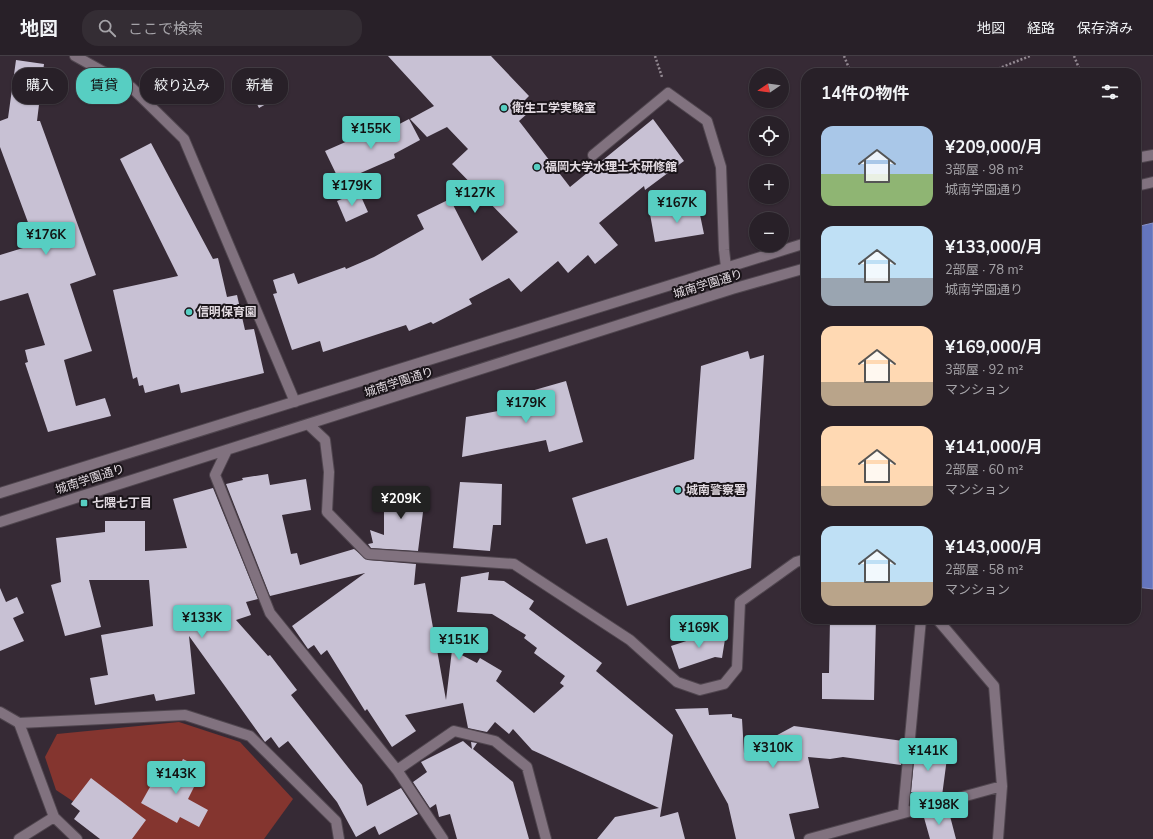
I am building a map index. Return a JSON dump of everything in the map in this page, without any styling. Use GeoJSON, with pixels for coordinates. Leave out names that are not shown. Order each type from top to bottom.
{"type":"FeatureCollection","features":[{"type":"Feature","properties":{"kind":"street"},"geometry":{"type":"LineString","coordinates":[[75,56],[131,87],[184,139],[295,402]]}},
{"type":"Feature","properties":{"kind":"street"},"geometry":{"type":"LineString","coordinates":[[592,155],[668,93],[707,121],[721,167],[726,267]]}},
{"type":"Feature","properties":{"kind":"street"},"geometry":{"type":"LineString","coordinates":[[1141,157],[1153,154]]}},
{"type":"Feature","properties":{"kind":"street"},"geometry":{"type":"LineString","coordinates":[[1141,185],[1153,182]]}},
{"type":"Feature","properties":{"kind":"street","name":"城南学園通り"},"geometry":{"type":"LineString","coordinates":[[0,493],[801,244]]}},
{"type":"Feature","properties":{"kind":"street","name":"城南学園通り"},"geometry":{"type":"LineString","coordinates":[[0,522],[309,425],[732,289],[801,269]]}},
{"type":"Feature","properties":{"kind":"street"},"geometry":{"type":"LineString","coordinates":[[309,425],[325,440],[330,472],[328,512],[368,554],[514,564],[630,640],[677,682],[700,690],[724,684],[738,668],[740,602],[796,562],[801,560]]}},
{"type":"Feature","properties":{"kind":"street"},"geometry":{"type":"LineString","coordinates":[[227,450],[215,475],[270,613],[397,770],[443,839]]}},
{"type":"Feature","properties":{"kind":"street"},"geometry":{"type":"LineString","coordinates":[[903,813],[921,624]]}},
{"type":"Feature","properties":{"kind":"street"},"geometry":{"type":"LineString","coordinates":[[941,624],[994,686],[1002,786],[998,839]]}},
{"type":"Feature","properties":{"kind":"street"},"geometry":{"type":"LineString","coordinates":[[0,712],[19,723],[185,715],[250,736],[336,820],[339,839]]}},
{"type":"Feature","properties":{"kind":"street"},"geometry":{"type":"LineString","coordinates":[[19,723],[54,817],[77,839]]}},
{"type":"Feature","properties":{"kind":"street"},"geometry":{"type":"LineString","coordinates":[[397,770],[454,731],[495,741],[526,767],[546,839]]}},
{"type":"Feature","properties":{"kind":"street"},"geometry":{"type":"LineString","coordinates":[[809,839],[1002,786]]}},
{"type":"Feature","properties":{"kind":"street"},"geometry":{"type":"LineString","coordinates":[[19,839],[54,817]]}},
{"type":"Feature","properties":{"kind":"path"},"geometry":{"type":"LineString","coordinates":[[655,56],[668,93]]}},
{"type":"Feature","properties":{"kind":"path"},"geometry":{"type":"LineString","coordinates":[[844,56],[850,68]]}},
{"type":"Feature","properties":{"kind":"path"},"geometry":{"type":"LineString","coordinates":[[1000,68],[1030,56]]}},
{"type":"Feature","properties":{"kind":"path"},"geometry":{"type":"LineString","coordinates":[[1074,56],[1079,68]]}},
{"type":"Feature","properties":{"kind":"shaded area"},"geometry":{"type":"Polygon","coordinates":[[[179,722],[240,742],[293,799],[264,839],[130,839],[56,790],[45,757],[57,734],[179,722]]]}},
{"type":"Feature","properties":{"kind":"water"},"geometry":{"type":"Polygon","coordinates":[[[1153,223],[1153,589],[1141,588],[1141,226],[1153,223]]]}},
{"type":"Feature","properties":{"kind":"building"},"geometry":{"type":"Polygon","coordinates":[[[388,56],[491,56],[529,96],[520,105],[528,113],[519,121],[570,187],[653,119],[684,161],[645,190],[644,186],[599,223],[618,245],[595,264],[588,255],[568,273],[558,261],[521,292],[509,278],[469,299],[472,304],[433,324],[431,322],[409,331],[406,325],[323,352],[320,341],[292,350],[273,294],[277,293],[273,280],[294,273],[298,284],[345,267],[346,269],[374,257],[424,229],[417,215],[450,199],[482,261],[518,232],[452,164],[468,149],[447,127],[427,137],[410,119],[434,106],[388,56]]]}},
{"type":"Feature","properties":{"kind":"building"},"geometry":{"type":"Polygon","coordinates":[[[16,60],[44,64],[44,68],[15,68],[16,60]]]}},
{"type":"Feature","properties":{"kind":"building"},"geometry":{"type":"Polygon","coordinates":[[[12,89],[12,104],[39,104],[37,121],[40,121],[96,275],[70,284],[92,351],[64,360],[76,406],[105,398],[111,416],[48,432],[25,363],[28,362],[25,350],[45,345],[28,293],[0,301],[0,255],[36,244],[0,147],[0,121],[8,118],[12,89]]]}},
{"type":"Feature","properties":{"kind":"building"},"geometry":{"type":"Polygon","coordinates":[[[257,104],[266,104],[259,108],[257,104]]]}},
{"type":"Feature","properties":{"kind":"building"},"geometry":{"type":"Polygon","coordinates":[[[409,119],[420,140],[394,154],[395,158],[340,182],[325,151],[382,126],[384,132],[409,119]]]}},
{"type":"Feature","properties":{"kind":"building"},"geometry":{"type":"Polygon","coordinates":[[[151,143],[213,259],[218,258],[227,297],[237,295],[245,330],[254,329],[264,373],[181,393],[179,384],[145,393],[143,385],[139,386],[137,377],[133,379],[113,290],[178,276],[120,159],[151,143]]]}},
{"type":"Feature","properties":{"kind":"building"},"geometry":{"type":"Polygon","coordinates":[[[359,192],[368,212],[346,222],[337,201],[359,192]]]}},
{"type":"Feature","properties":{"kind":"building"},"geometry":{"type":"Polygon","coordinates":[[[698,205],[704,234],[655,242],[650,214],[698,205]]]}},
{"type":"Feature","properties":{"kind":"building"},"geometry":{"type":"Polygon","coordinates":[[[748,351],[750,359],[764,355],[751,568],[627,606],[607,538],[586,544],[572,498],[694,459],[701,366],[748,351]]]}},
{"type":"Feature","properties":{"kind":"building"},"geometry":{"type":"Polygon","coordinates":[[[566,381],[583,442],[549,452],[546,440],[462,457],[466,417],[535,404],[531,391],[566,381]]]}},
{"type":"Feature","properties":{"kind":"building"},"geometry":{"type":"Polygon","coordinates":[[[268,474],[270,485],[306,479],[311,510],[282,515],[291,554],[297,553],[300,565],[354,549],[368,560],[416,564],[414,585],[425,583],[446,700],[452,650],[477,663],[480,658],[502,671],[496,681],[534,713],[564,686],[560,683],[565,676],[534,653],[537,648],[524,638],[526,635],[492,614],[457,612],[461,577],[489,572],[488,580],[504,581],[534,601],[529,609],[602,663],[596,671],[673,735],[660,817],[678,812],[685,839],[597,839],[615,817],[659,808],[532,750],[513,729],[509,734],[495,722],[487,732],[468,728],[463,703],[405,715],[416,731],[392,747],[367,709],[365,711],[327,650],[321,655],[314,645],[308,649],[292,626],[365,573],[270,596],[226,484],[243,480],[242,478],[268,474]]]}},
{"type":"Feature","properties":{"kind":"building"},"geometry":{"type":"Polygon","coordinates":[[[460,482],[502,484],[501,525],[493,525],[490,551],[453,548],[460,482]]]}},
{"type":"Feature","properties":{"kind":"building"},"geometry":{"type":"Polygon","coordinates":[[[213,488],[258,599],[246,602],[251,615],[236,620],[268,656],[270,655],[297,690],[291,695],[362,785],[367,806],[401,788],[418,814],[379,835],[375,826],[356,837],[337,802],[288,741],[279,748],[271,737],[265,742],[189,636],[195,694],[156,701],[154,694],[95,705],[90,678],[108,675],[101,635],[153,626],[149,580],[89,580],[101,627],[65,636],[51,585],[61,582],[56,538],[105,532],[105,521],[145,521],[145,551],[187,548],[173,499],[213,488]]]}},
{"type":"Feature","properties":{"kind":"building"},"geometry":{"type":"Polygon","coordinates":[[[384,489],[426,489],[418,551],[371,548],[368,544],[373,543],[370,530],[384,535],[384,489]]]}},
{"type":"Feature","properties":{"kind":"building"},"geometry":{"type":"Polygon","coordinates":[[[0,588],[6,602],[17,597],[24,613],[13,618],[24,641],[0,651],[0,588]]]}},
{"type":"Feature","properties":{"kind":"building"},"geometry":{"type":"Polygon","coordinates":[[[830,624],[876,624],[874,700],[822,699],[822,673],[829,673],[830,624]]]}},
{"type":"Feature","properties":{"kind":"building"},"geometry":{"type":"Polygon","coordinates":[[[714,632],[726,633],[722,658],[715,657],[679,669],[671,646],[714,632]]]}},
{"type":"Feature","properties":{"kind":"building"},"geometry":{"type":"Polygon","coordinates":[[[708,708],[709,715],[732,714],[732,717],[742,719],[744,753],[794,726],[903,741],[901,765],[843,757],[830,759],[808,757],[819,808],[789,814],[795,839],[736,839],[728,804],[675,709],[708,708]]]}},
{"type":"Feature","properties":{"kind":"building"},"geometry":{"type":"Polygon","coordinates":[[[463,741],[472,749],[471,742],[477,743],[473,749],[513,782],[529,839],[457,839],[450,814],[439,817],[436,804],[430,808],[413,782],[427,772],[421,762],[463,741]]]}},
{"type":"Feature","properties":{"kind":"building"},"geometry":{"type":"Polygon","coordinates":[[[916,741],[938,744],[937,757],[947,758],[942,796],[920,802],[918,793],[911,792],[916,741]]]}},
{"type":"Feature","properties":{"kind":"building"},"geometry":{"type":"Polygon","coordinates":[[[183,759],[203,769],[188,799],[208,810],[199,827],[180,817],[177,823],[141,803],[159,771],[173,779],[183,759]]]}},
{"type":"Feature","properties":{"kind":"building"},"geometry":{"type":"Polygon","coordinates":[[[91,778],[146,820],[132,839],[100,839],[74,819],[80,811],[71,804],[91,778]]]}},
{"type":"Feature","properties":{"kind":"building"},"geometry":{"type":"Polygon","coordinates":[[[940,810],[939,819],[950,816],[956,839],[930,839],[923,814],[940,810]]]}},
{"type":"Feature","properties":{"kind":"place","name":"衛生工学実験室"},"geometry":{"type":"Point","coordinates":[504,108]}},
{"type":"Feature","properties":{"kind":"place","name":"福岡大学水理土木研修館"},"geometry":{"type":"Point","coordinates":[537,167]}},
{"type":"Feature","properties":{"kind":"place","name":"信明保育園"},"geometry":{"type":"Point","coordinates":[189,312]}},
{"type":"Feature","properties":{"kind":"place","name":"城南警察署"},"geometry":{"type":"Point","coordinates":[678,490]}},
{"type":"Feature","properties":{"kind":"place","name":"七隈七丁目"},"geometry":{"type":"Point","coordinates":[84,503]}}]}
